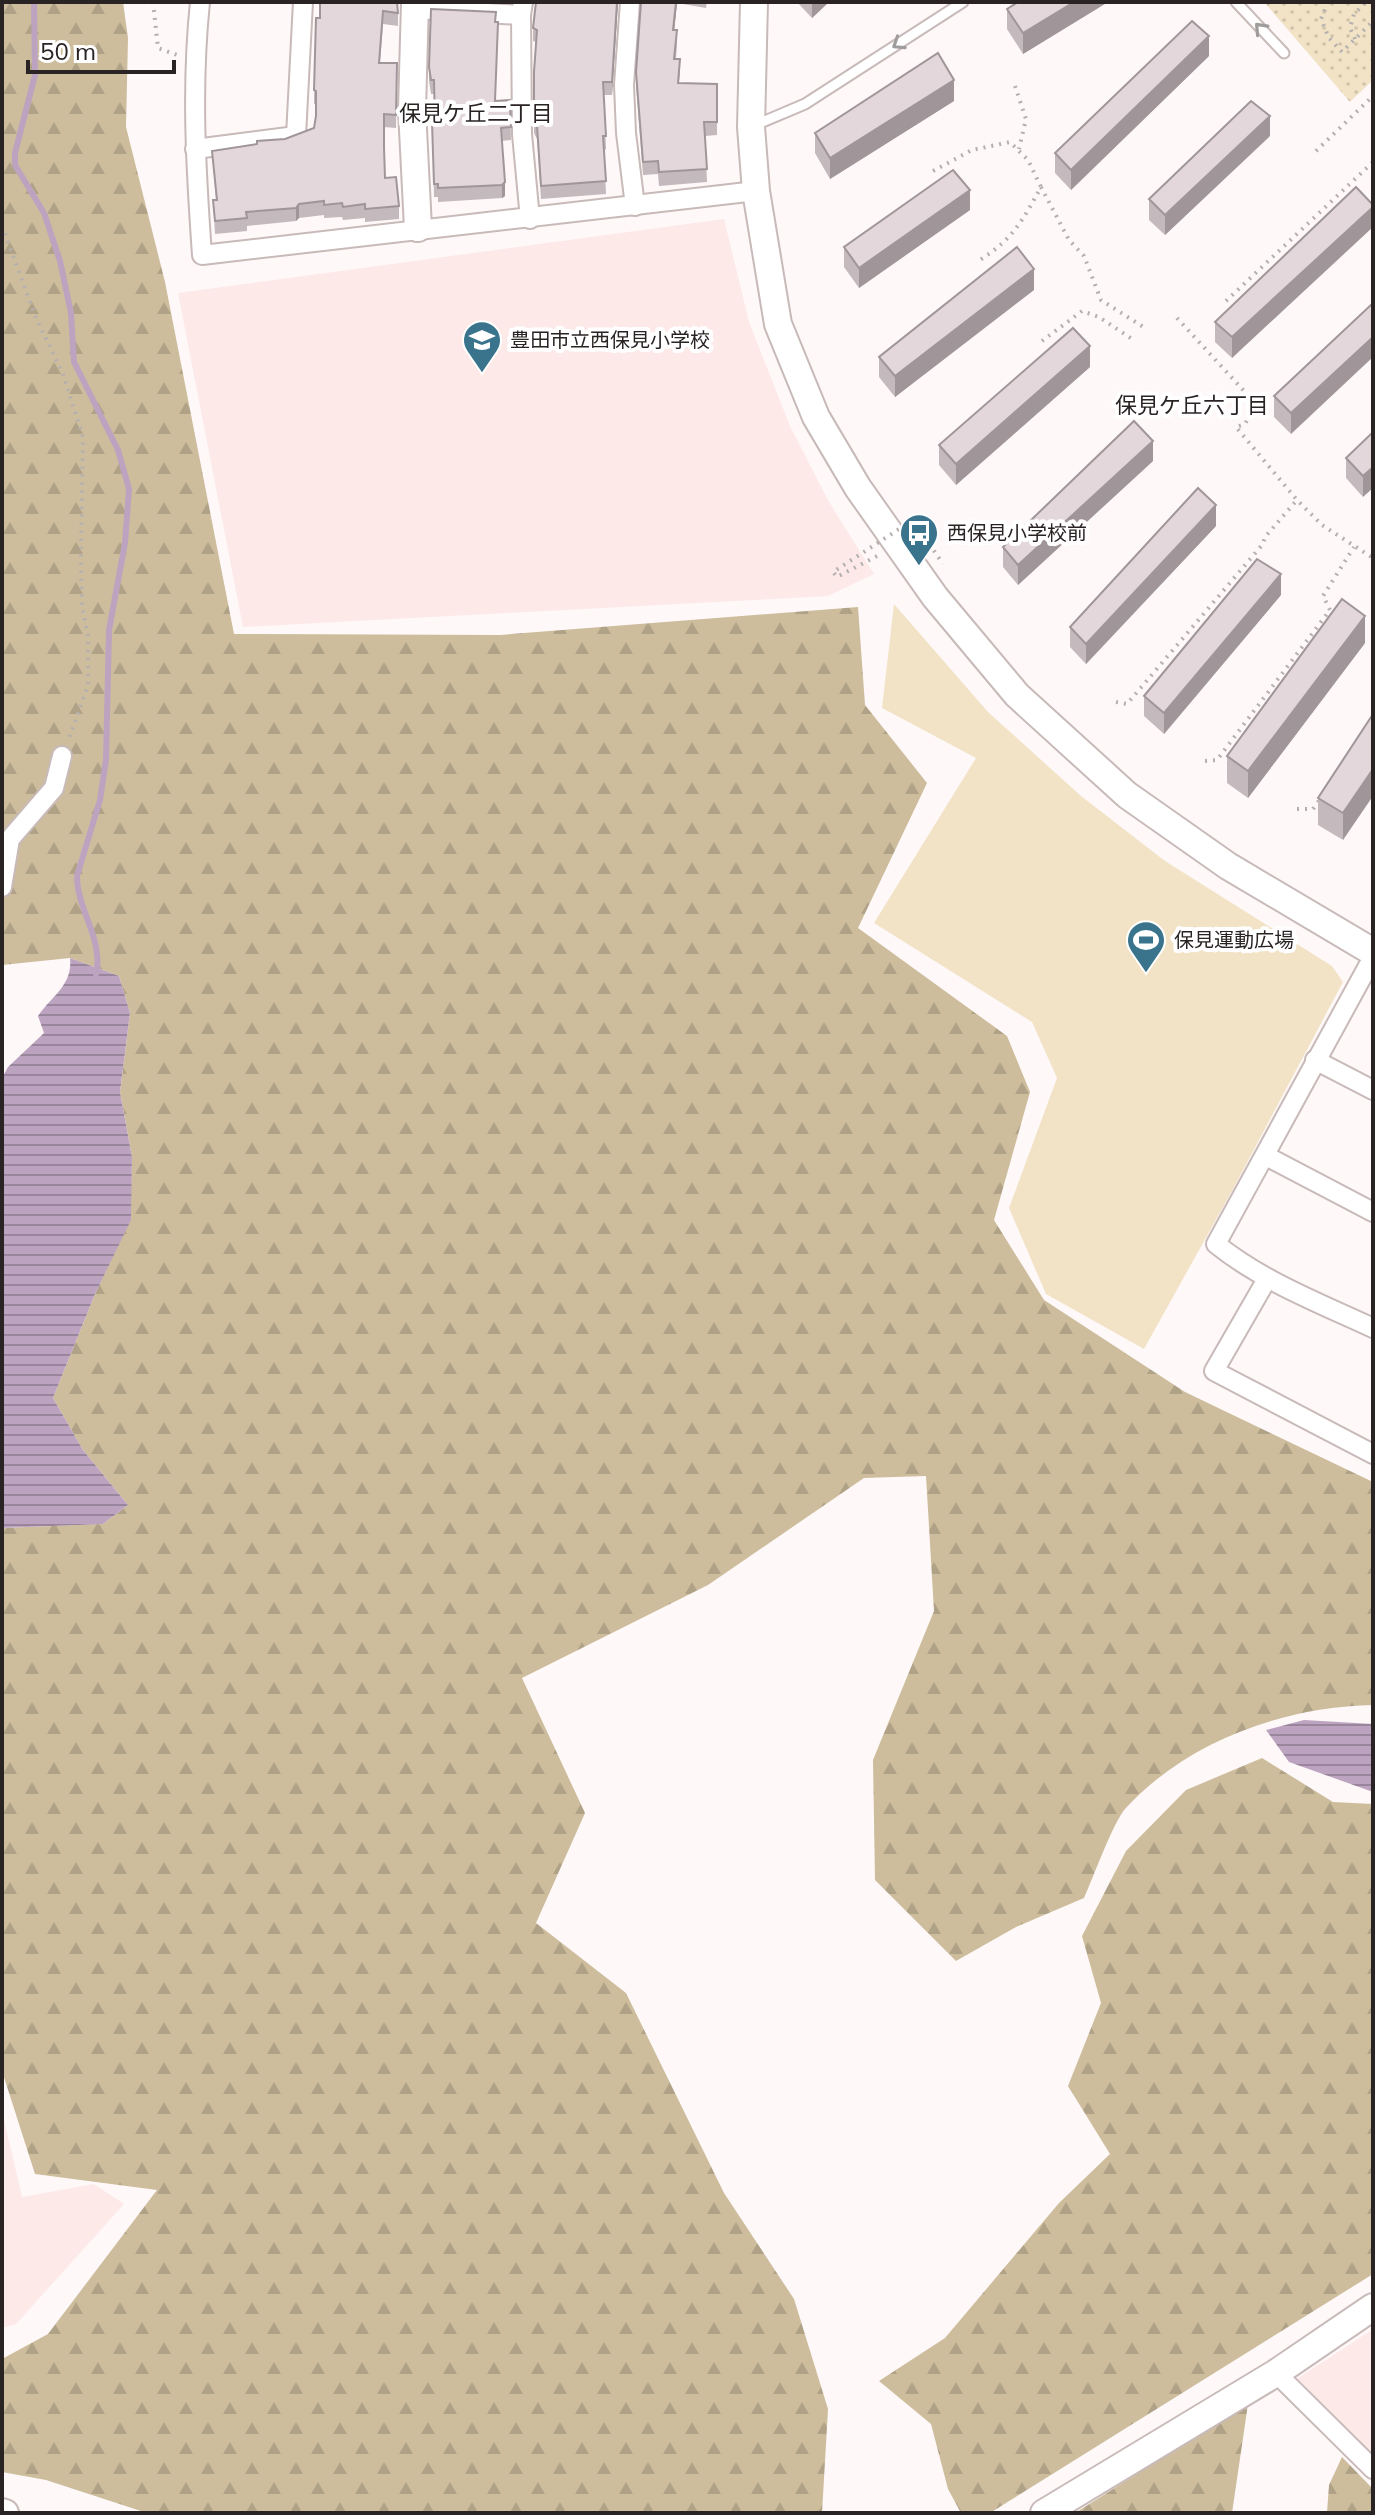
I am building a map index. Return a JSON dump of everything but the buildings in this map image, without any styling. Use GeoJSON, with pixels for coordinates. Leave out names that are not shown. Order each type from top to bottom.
{"type":"FeatureCollection","features":[{"type":"Feature","properties":{"kind":"street"},"geometry":{"type":"LineString","coordinates":[[200,2],[194,61],[195,149],[202,255],[756,191]]}},
{"type":"Feature","properties":{"kind":"street"},"geometry":{"type":"LineString","coordinates":[[195,149],[296,136],[303,2]]}},
{"type":"Feature","properties":{"kind":"street"},"geometry":{"type":"LineString","coordinates":[[630,2],[624,85],[635,206]]}},
{"type":"Feature","properties":{"kind":"street"},"geometry":{"type":"LineString","coordinates":[[754,2],[751,127],[756,191],[778,324],[816,417],[858,488],[935,597],[1017,695],[1127,795],[1228,866],[1373,954],[1216,1244],[1267,1279],[1373,1328]]}},
{"type":"Feature","properties":{"kind":"street"},"geometry":{"type":"LineString","coordinates":[[418,228],[412,110],[415,6],[522,8],[522,134],[530,219]]}},
{"type":"Feature","properties":{"kind":"street"},"geometry":{"type":"LineString","coordinates":[[2,887],[10,839],[54,788],[62,756]]}},
{"type":"Feature","properties":{"kind":"street"},"geometry":{"type":"LineString","coordinates":[[1315,1060],[1373,1090]]}},
{"type":"Feature","properties":{"kind":"street"},"geometry":{"type":"LineString","coordinates":[[1266,1156],[1373,1212]]}},
{"type":"Feature","properties":{"kind":"street"},"geometry":{"type":"LineString","coordinates":[[1267,1279],[1214,1371],[1373,1454]]}},
{"type":"Feature","properties":{"kind":"street"},"geometry":{"type":"LineString","coordinates":[[1044,2513],[1276,2373],[1373,2307]]}},
{"type":"Feature","properties":{"kind":"street"},"geometry":{"type":"LineString","coordinates":[[1276,2373],[1373,2469]]}},
{"type":"Feature","properties":{"kind":"lane"},"geometry":{"type":"LineString","coordinates":[[751,127],[805,104],[963,2]]}},
{"type":"Feature","properties":{"kind":"lane"},"geometry":{"type":"LineString","coordinates":[[1236,2],[1284,53]]}},
{"type":"Feature","properties":{"kind":"path"},"geometry":{"type":"LineString","coordinates":[[153,2],[158,48],[194,61]]}},
{"type":"Feature","properties":{"kind":"path"},"geometry":{"type":"LineString","coordinates":[[1328,2],[1321,19],[1329,38],[1342,52],[1373,21]]}},
{"type":"Feature","properties":{"kind":"path"},"geometry":{"type":"LineString","coordinates":[[1355,39],[1350,28],[1354,14],[1366,2]]}},
{"type":"Feature","properties":{"kind":"path"},"geometry":{"type":"LineString","coordinates":[[1015,86],[1026,119],[1019,150]]}},
{"type":"Feature","properties":{"kind":"path"},"geometry":{"type":"LineString","coordinates":[[1316,151],[1373,96]]}},
{"type":"Feature","properties":{"kind":"path"},"geometry":{"type":"LineString","coordinates":[[933,171],[972,150],[1010,142],[1028,160],[1069,240],[1084,256],[1101,300],[1145,328]]}},
{"type":"Feature","properties":{"kind":"path"},"geometry":{"type":"LineString","coordinates":[[1226,301],[1373,162]]}},
{"type":"Feature","properties":{"kind":"path"},"geometry":{"type":"LineString","coordinates":[[980,260],[1002,246],[1019,228],[1041,187]]}},
{"type":"Feature","properties":{"kind":"path"},"geometry":{"type":"LineString","coordinates":[[2,226],[36,318],[63,374],[83,437],[82,606],[88,636],[88,686],[62,756]]}},
{"type":"Feature","properties":{"kind":"path"},"geometry":{"type":"LineString","coordinates":[[1042,341],[1082,311],[1099,317],[1135,341]]}},
{"type":"Feature","properties":{"kind":"path"},"geometry":{"type":"LineString","coordinates":[[1177,318],[1256,404],[1245,424],[1236,427],[1322,525],[1373,558]]}},
{"type":"Feature","properties":{"kind":"path"},"geometry":{"type":"LineString","coordinates":[[1116,702],[1127,704],[1297,500]]}},
{"type":"Feature","properties":{"kind":"path"},"geometry":{"type":"LineString","coordinates":[[877,556],[837,577],[833,572],[913,520],[943,564]]}},
{"type":"Feature","properties":{"kind":"path"},"geometry":{"type":"LineString","coordinates":[[954,531],[962,541]]}},
{"type":"Feature","properties":{"kind":"path"},"geometry":{"type":"LineString","coordinates":[[1205,761],[1217,760],[1330,610],[1323,596],[1354,547]]}},
{"type":"Feature","properties":{"kind":"path"},"geometry":{"type":"LineString","coordinates":[[1297,809],[1313,809],[1322,797]]}},
{"type":"Feature","properties":{"kind":"shaded area"},"geometry":{"type":"Polygon","coordinates":[[[1264,2],[1373,2],[1373,80],[1350,102],[1264,2]]]}},
{"type":"Feature","properties":{"kind":"shaded area","name":"豊田市立西保見小学校"},"geometry":{"type":"Polygon","coordinates":[[[724,219],[749,322],[790,426],[829,502],[874,574],[828,596],[243,627],[178,293],[724,219]]]}},
{"type":"Feature","properties":{"kind":"shaded area","name":"保見運動広場"},"geometry":{"type":"Polygon","coordinates":[[[894,604],[988,712],[1081,796],[1165,861],[1332,966],[1343,982],[1144,1349],[1046,1294],[1009,1208],[1057,1078],[1032,1022],[874,923],[976,758],[882,708],[894,604]]]}},
{"type":"Feature","properties":{"kind":"shaded area"},"geometry":{"type":"Polygon","coordinates":[[[70,958],[119,976],[130,1013],[120,1092],[132,1157],[131,1220],[95,1294],[53,1398],[83,1450],[128,1505],[103,1524],[2,1528],[2,1078],[8,1067],[44,1033],[38,1016],[65,983],[70,958]]]}},
{"type":"Feature","properties":{"kind":"shaded area"},"geometry":{"type":"Polygon","coordinates":[[[1304,1720],[1373,1724],[1373,1792],[1289,1762],[1266,1730],[1304,1720]]]}},
{"type":"Feature","properties":{"kind":"shaded area"},"geometry":{"type":"Polygon","coordinates":[[[2,2111],[22,2197],[94,2184],[124,2204],[16,2324],[2,2328],[2,2111]]]}},
{"type":"Feature","properties":{"kind":"shaded area"},"geometry":{"type":"Polygon","coordinates":[[[1373,2329],[1373,2461],[1292,2382],[1373,2329]]]}},
{"type":"Feature","properties":{"kind":"green space"},"geometry":{"type":"Polygon","coordinates":[[[2,2],[123,2],[128,38],[126,127],[165,282],[234,634],[500,635],[858,607],[865,705],[927,783],[858,928],[1007,1036],[1030,1092],[994,1220],[1044,1300],[1185,1392],[1373,1482],[1373,1705],[1339,1707],[1271,1721],[1238,1732],[1177,1764],[1150,1785],[1120,1816],[1084,1898],[1016,1927],[956,1961],[875,1880],[873,1760],[934,1611],[926,1476],[864,1478],[708,1585],[522,1678],[585,1813],[536,1923],[626,1993],[724,2193],[794,2299],[828,2409],[822,2513],[147,2513],[46,2480],[2,2472],[2,2359],[48,2334],[157,2190],[35,2174],[2,2071],[2,1528],[103,1524],[128,1505],[83,1450],[53,1398],[95,1294],[130,1220],[132,1157],[120,1092],[130,1013],[119,976],[70,958],[2,965],[2,2]]]}},
{"type":"Feature","properties":{"kind":"green space"},"geometry":{"type":"Polygon","coordinates":[[[1262,1758],[1333,1802],[1373,1804],[1373,2274],[990,2513],[961,2513],[948,2489],[931,2424],[879,2381],[945,2338],[1059,2203],[1110,2154],[1068,2086],[1101,2003],[1082,1936],[1126,1851],[1186,1790],[1262,1758]]]}},
{"type":"Feature","properties":{"kind":"green space"},"geometry":{"type":"Polygon","coordinates":[[[1248,2404],[1232,2513],[1075,2513],[1248,2404]]]}},
{"type":"Feature","properties":{"kind":"green space"},"geometry":{"type":"Polygon","coordinates":[[[1342,2457],[1373,2489],[1373,2513],[1327,2513],[1329,2485],[1342,2457]]]}},
{"type":"Feature","properties":{"kind":"waterway"},"geometry":{"type":"LineString","coordinates":[[34,2],[35,75],[15,153],[15,165],[44,213],[60,261],[71,313],[74,362],[118,450],[129,489],[125,543],[109,630],[106,760],[100,800],[77,876],[81,901],[94,937],[96,974]]}},
{"type":"Feature","properties":{"kind":"place","name":"豊田市立西保見小学校"},"geometry":{"type":"Point","coordinates":[482,374]}},
{"type":"Feature","properties":{"kind":"place","name":"西保見小学校前"},"geometry":{"type":"Point","coordinates":[919,567]}},
{"type":"Feature","properties":{"kind":"place","name":"保見運動広場"},"geometry":{"type":"Point","coordinates":[1146,974]}},
{"type":"Feature","properties":{"kind":"district","name":"保見ケ丘二丁目"},"geometry":{"type":"Point","coordinates":[476,113]}},
{"type":"Feature","properties":{"kind":"district","name":"保見ケ丘六丁目"},"geometry":{"type":"Point","coordinates":[1192,405]}}]}
